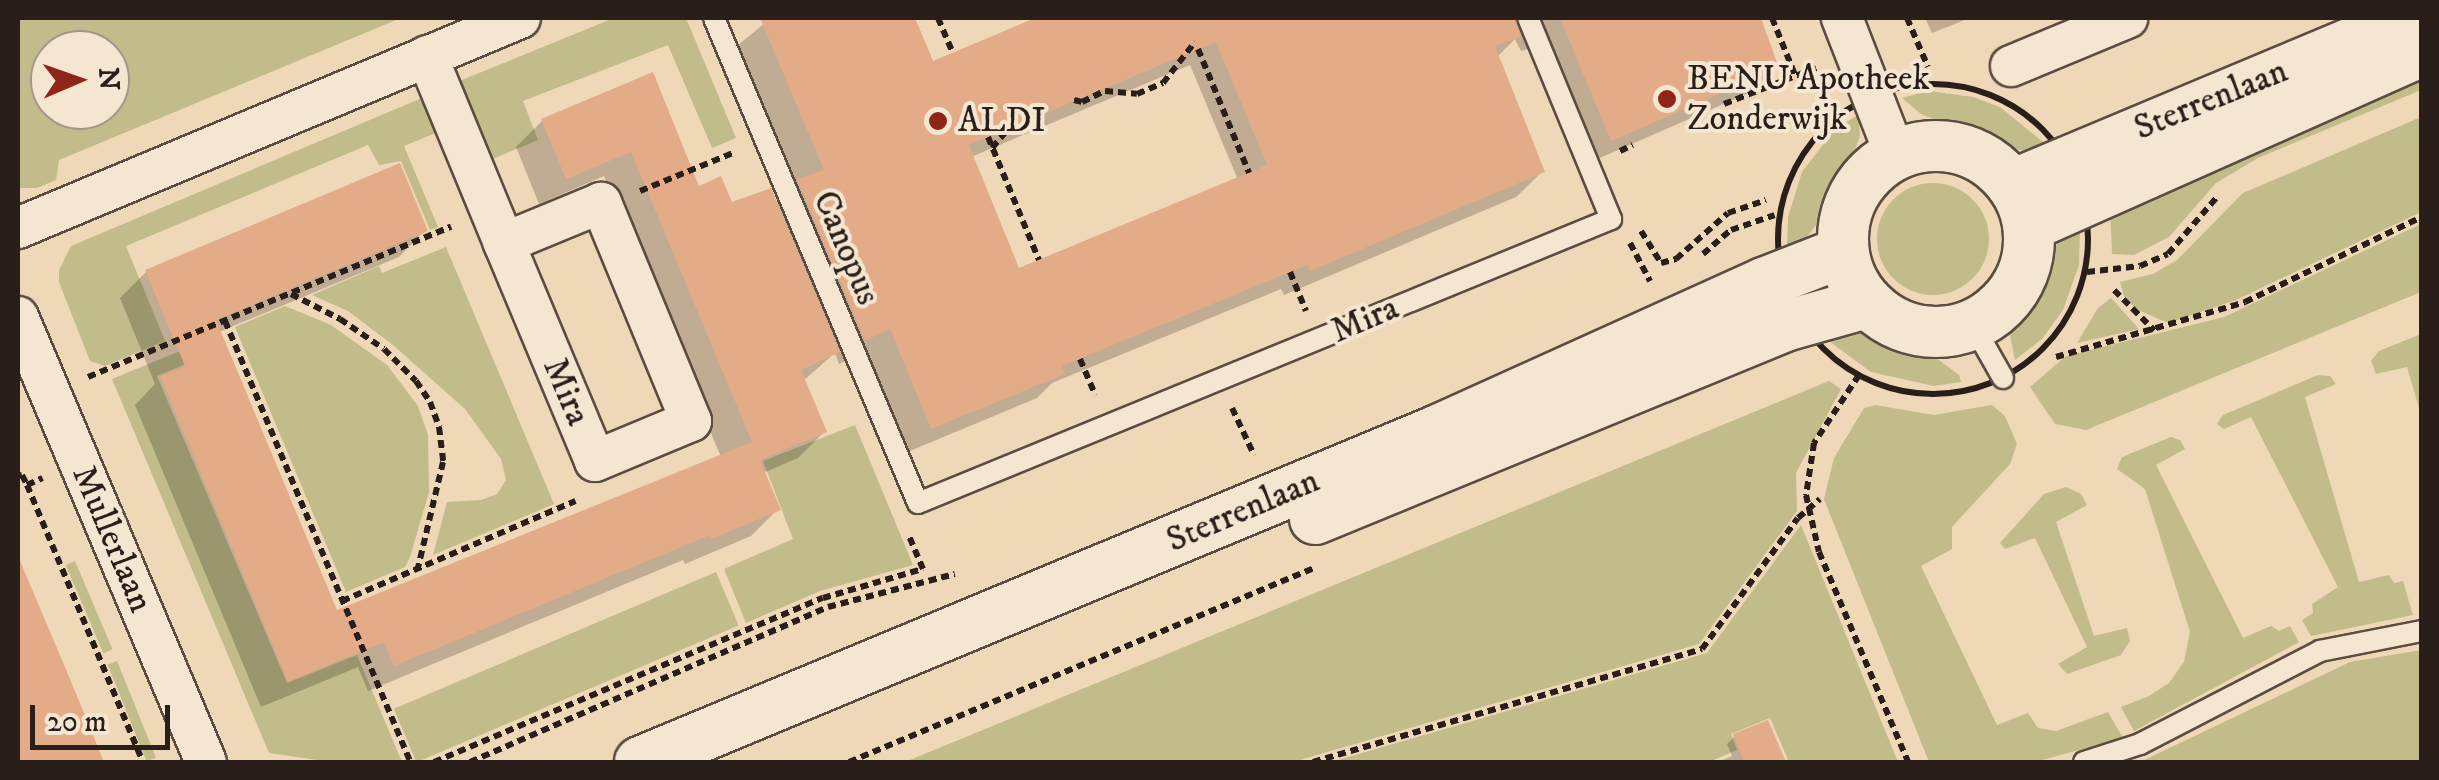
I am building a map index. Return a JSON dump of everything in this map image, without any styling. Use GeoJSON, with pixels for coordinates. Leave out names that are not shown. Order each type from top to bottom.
{"type":"FeatureCollection","features":[{"type":"Feature","properties":{"kind":"street"},"geometry":{"type":"LineString","coordinates":[[18,228],[520,18]]}},
{"type":"Feature","properties":{"kind":"street"},"geometry":{"type":"LineString","coordinates":[[1842,18],[1895,154]]}},
{"type":"Feature","properties":{"kind":"street"},"geometry":{"type":"LineString","coordinates":[[2011,66],[2126,18]]}},
{"type":"Feature","properties":{"kind":"street","name":"Sterrenlaan"},"geometry":{"type":"LineString","coordinates":[[2021,205],[2412,18]]}},
{"type":"Feature","properties":{"kind":"street","name":"Sterrenlaan"},"geometry":{"type":"LineString","coordinates":[[2075,180],[2422,52]]}},
{"type":"Feature","properties":{"kind":"street","name":"Mira"},"geometry":{"type":"LineString","coordinates":[[427,56],[595,462],[691,422],[602,206]]}},
{"type":"Feature","properties":{"kind":"street"},"geometry":{"type":"LineString","coordinates":[[1920,146],[1959,148],[1994,165],[2021,205],[2029,250],[2020,281],[2001,308],[1974,326],[1946,333],[1917,331],[1890,321],[1867,303],[1852,280],[1843,252],[1844,222],[1854,195],[1870,172],[1895,154],[1920,146]]}},
{"type":"Feature","properties":{"kind":"street"},"geometry":{"type":"LineString","coordinates":[[497,226],[600,202],[602,206]]}},
{"type":"Feature","properties":{"kind":"street","name":"Sterrenlaan"},"geometry":{"type":"LineString","coordinates":[[640,762],[1436,431],[1778,276],[1843,252]]}},
{"type":"Feature","properties":{"kind":"street","name":"Sterrenlaan"},"geometry":{"type":"LineString","coordinates":[[723,762],[1799,321],[1867,303]]}},
{"type":"Feature","properties":{"kind":"street","name":"Mullerlaan"},"geometry":{"type":"LineString","coordinates":[[18,316],[206,762]]}},
{"type":"Feature","properties":{"kind":"lane","name":"Canopus"},"geometry":{"type":"LineString","coordinates":[[714,18],[918,503]]}},
{"type":"Feature","properties":{"kind":"lane"},"geometry":{"type":"LineString","coordinates":[[1528,18],[1611,218]]}},
{"type":"Feature","properties":{"kind":"lane","name":"Mira"},"geometry":{"type":"LineString","coordinates":[[918,503],[1611,218]]}},
{"type":"Feature","properties":{"kind":"lane"},"geometry":{"type":"LineString","coordinates":[[1974,326],[2003,378]]}},
{"type":"Feature","properties":{"kind":"lane"},"geometry":{"type":"LineString","coordinates":[[2084,762],[2140,744],[2320,651],[2422,631]]}},
{"type":"Feature","properties":{"kind":"path"},"geometry":{"type":"LineString","coordinates":[[938,18],[953,53]]}},
{"type":"Feature","properties":{"kind":"path"},"geometry":{"type":"LineString","coordinates":[[1772,18],[1796,76]]}},
{"type":"Feature","properties":{"kind":"path"},"geometry":{"type":"LineString","coordinates":[[1907,18],[1928,68]]}},
{"type":"Feature","properties":{"kind":"path"},"geometry":{"type":"LineString","coordinates":[[1074,100],[1105,91],[1138,94],[1163,83],[1196,45],[1249,173]]}},
{"type":"Feature","properties":{"kind":"path"},"geometry":{"type":"LineString","coordinates":[[1724,104],[1823,65],[1829,78]]}},
{"type":"Feature","properties":{"kind":"path"},"geometry":{"type":"LineString","coordinates":[[1925,86],[1985,89],[2036,121],[2075,180],[2087,272],[2071,310],[2044,346],[2003,378],[1962,394],[1896,390],[1859,375],[1825,352],[1799,321],[1778,276],[1774,215],[1795,174],[1828,124],[1872,95],[1925,86]]}},
{"type":"Feature","properties":{"kind":"path"},"geometry":{"type":"LineString","coordinates":[[992,148],[1009,128]]}},
{"type":"Feature","properties":{"kind":"path"},"geometry":{"type":"LineString","coordinates":[[988,137],[1039,260]]}},
{"type":"Feature","properties":{"kind":"path"},"geometry":{"type":"LineString","coordinates":[[602,206],[765,140]]}},
{"type":"Feature","properties":{"kind":"path"},"geometry":{"type":"LineString","coordinates":[[1610,155],[1633,144]]}},
{"type":"Feature","properties":{"kind":"path"},"geometry":{"type":"LineString","coordinates":[[2087,272],[2140,266],[2168,254],[2228,187]]}},
{"type":"Feature","properties":{"kind":"path"},"geometry":{"type":"LineString","coordinates":[[1638,223],[1661,263],[1676,259],[1728,214],[1766,200]]}},
{"type":"Feature","properties":{"kind":"path"},"geometry":{"type":"LineString","coordinates":[[2056,357],[2245,302],[2422,217]]}},
{"type":"Feature","properties":{"kind":"path"},"geometry":{"type":"LineString","coordinates":[[1611,218],[1626,236],[1658,295]]}},
{"type":"Feature","properties":{"kind":"path"},"geometry":{"type":"LineString","coordinates":[[50,393],[290,294],[497,226]]}},
{"type":"Feature","properties":{"kind":"path"},"geometry":{"type":"LineString","coordinates":[[2114,290],[2155,331]]}},
{"type":"Feature","properties":{"kind":"path"},"geometry":{"type":"LineString","coordinates":[[290,294],[340,318],[384,349],[416,381],[430,402],[439,427],[444,462],[418,568]]}},
{"type":"Feature","properties":{"kind":"path"},"geometry":{"type":"LineString","coordinates":[[226,320],[410,762]]}},
{"type":"Feature","properties":{"kind":"path"},"geometry":{"type":"LineString","coordinates":[[1859,375],[1814,443],[1806,495],[1819,552],[1908,762]]}},
{"type":"Feature","properties":{"kind":"path"},"geometry":{"type":"LineString","coordinates":[[1219,380],[1259,466]]}},
{"type":"Feature","properties":{"kind":"path"},"geometry":{"type":"LineString","coordinates":[[342,601],[606,488],[595,462]]}},
{"type":"Feature","properties":{"kind":"path"},"geometry":{"type":"LineString","coordinates":[[18,464],[22,474]]}},
{"type":"Feature","properties":{"kind":"path"},"geometry":{"type":"LineString","coordinates":[[27,485],[143,762]]}},
{"type":"Feature","properties":{"kind":"path"},"geometry":{"type":"LineString","coordinates":[[1313,762],[1702,649],[1809,508],[1820,499]]}},
{"type":"Feature","properties":{"kind":"path"},"geometry":{"type":"LineString","coordinates":[[434,762],[824,598],[923,570],[898,511],[918,503]]}},
{"type":"Feature","properties":{"kind":"shaded area"},"geometry":{"type":"Polygon","coordinates":[[[18,18],[401,18],[59,160],[56,180],[37,188],[18,188],[18,18]]]}},
{"type":"Feature","properties":{"kind":"shaded area"},"geometry":{"type":"Polygon","coordinates":[[[614,18],[686,18],[736,138],[712,148],[668,45],[523,101],[538,140],[488,161],[457,82],[614,18]]]}},
{"type":"Feature","properties":{"kind":"shaded area"},"geometry":{"type":"Polygon","coordinates":[[[2421,68],[2421,90],[2258,158],[2216,183],[2169,237],[2134,255],[2112,254],[2110,207],[2421,68]]]}},
{"type":"Feature","properties":{"kind":"shaded area"},"geometry":{"type":"Polygon","coordinates":[[[1929,91],[1973,97],[2000,107],[2048,146],[2031,152],[2007,148],[1921,114],[1902,98],[1929,91]]]}},
{"type":"Feature","properties":{"kind":"shaded area"},"geometry":{"type":"Polygon","coordinates":[[[422,98],[436,133],[404,146],[438,227],[430,230],[401,161],[379,165],[368,145],[126,246],[165,341],[105,366],[90,361],[59,282],[59,270],[71,246],[422,98]]]}},
{"type":"Feature","properties":{"kind":"shaded area"},"geometry":{"type":"Polygon","coordinates":[[[1858,115],[1860,136],[1851,161],[1820,220],[1803,242],[1787,249],[1788,217],[1802,172],[1835,129],[1858,115]]]}},
{"type":"Feature","properties":{"kind":"shaded area"},"geometry":{"type":"Polygon","coordinates":[[[2421,117],[2421,212],[2236,300],[2168,323],[2136,309],[2124,296],[2120,282],[2153,274],[2177,260],[2243,193],[2421,117]]]}},
{"type":"Feature","properties":{"kind":"shaded area"},"geometry":{"type":"Polygon","coordinates":[[[1933,183],[1954,188],[1972,200],[1984,218],[1989,239],[1984,260],[1972,278],[1954,290],[1933,295],[1912,290],[1894,278],[1882,260],[1877,239],[1882,218],[1894,200],[1912,188],[1933,183]]]}},
{"type":"Feature","properties":{"kind":"shaded area"},"geometry":{"type":"Polygon","coordinates":[[[2421,224],[2421,292],[2086,430],[2055,424],[2030,387],[2066,356],[2224,317],[2421,224]]]}},
{"type":"Feature","properties":{"kind":"shaded area"},"geometry":{"type":"Polygon","coordinates":[[[2080,228],[2079,265],[2063,310],[2042,339],[2015,360],[2010,335],[2017,315],[2049,254],[2065,235],[2080,228]]]}},
{"type":"Feature","properties":{"kind":"shaded area"},"geometry":{"type":"Polygon","coordinates":[[[446,247],[554,504],[433,555],[447,502],[481,500],[497,494],[506,480],[501,459],[465,409],[393,345],[348,311],[312,295],[379,266],[382,273],[446,247]]]}},
{"type":"Feature","properties":{"kind":"shaded area"},"geometry":{"type":"Polygon","coordinates":[[[2111,298],[2139,329],[2077,343],[2098,308],[2111,298]]]}},
{"type":"Feature","properties":{"kind":"shaded area"},"geometry":{"type":"Polygon","coordinates":[[[285,306],[331,325],[387,365],[418,406],[428,435],[429,492],[405,567],[346,592],[235,327],[285,306]]]}},
{"type":"Feature","properties":{"kind":"shaded area"},"geometry":{"type":"Polygon","coordinates":[[[1853,327],[1932,355],[1959,375],[1961,382],[1934,386],[1871,372],[1826,339],[1853,327]]]}},
{"type":"Feature","properties":{"kind":"shaded area"},"geometry":{"type":"Polygon","coordinates":[[[2421,334],[2421,415],[2407,367],[2376,374],[2371,361],[2379,351],[2421,334]]]}},
{"type":"Feature","properties":{"kind":"shaded area"},"geometry":{"type":"Polygon","coordinates":[[[214,337],[227,347],[157,376],[287,683],[357,655],[402,762],[331,762],[269,753],[112,379],[214,337]]]}},
{"type":"Feature","properties":{"kind":"shaded area"},"geometry":{"type":"Polygon","coordinates":[[[2318,375],[2330,376],[2336,384],[2305,397],[2359,582],[2389,575],[2394,583],[2403,581],[2413,615],[2311,636],[2302,620],[2313,613],[2312,604],[2338,587],[2251,417],[2224,429],[2217,424],[2223,415],[2318,375]]]}},
{"type":"Feature","properties":{"kind":"shaded area"},"geometry":{"type":"Polygon","coordinates":[[[1829,381],[1841,389],[1796,473],[1797,511],[1699,644],[1293,762],[905,762],[1829,381]]]}},
{"type":"Feature","properties":{"kind":"shaded area"},"geometry":{"type":"Polygon","coordinates":[[[1875,405],[1934,415],[1992,405],[2005,416],[2017,444],[2010,464],[1952,527],[1952,549],[1921,566],[1997,725],[2028,713],[2038,728],[2056,731],[2108,712],[2123,738],[2035,762],[1929,762],[1824,499],[1834,458],[1864,408],[1875,405]]]}},
{"type":"Feature","properties":{"kind":"shaded area"},"geometry":{"type":"Polygon","coordinates":[[[855,425],[913,565],[820,591],[746,623],[724,569],[793,539],[763,461],[855,425]]]}},
{"type":"Feature","properties":{"kind":"shaded area"},"geometry":{"type":"Polygon","coordinates":[[[2171,437],[2180,440],[2185,449],[2156,465],[2243,638],[2271,626],[2279,631],[2290,626],[2299,642],[2134,731],[2121,707],[2169,683],[2184,662],[2190,632],[2145,489],[2117,469],[2122,457],[2171,437]]]}},
{"type":"Feature","properties":{"kind":"shaded area"},"geometry":{"type":"Polygon","coordinates":[[[2066,487],[2081,494],[2087,505],[2056,522],[2094,636],[2127,628],[2130,641],[2121,655],[2067,674],[2058,664],[2087,647],[2035,538],[2005,549],[2000,543],[2044,494],[2066,487]]]}},
{"type":"Feature","properties":{"kind":"shaded area"},"geometry":{"type":"Polygon","coordinates":[[[1801,525],[1898,762],[1789,762],[1770,718],[1731,734],[1737,750],[1709,762],[1331,762],[1707,653],[1801,525]]]}},
{"type":"Feature","properties":{"kind":"shaded area"},"geometry":{"type":"Polygon","coordinates":[[[75,561],[113,649],[103,653],[66,565],[75,561]]]}},
{"type":"Feature","properties":{"kind":"shaded area"},"geometry":{"type":"Polygon","coordinates":[[[716,572],[739,625],[417,762],[394,709],[716,572]]]}},
{"type":"Feature","properties":{"kind":"shaded area"},"geometry":{"type":"Polygon","coordinates":[[[2421,650],[2421,762],[2140,762],[2350,662],[2421,650]]]}},
{"type":"Feature","properties":{"kind":"shaded area"},"geometry":{"type":"Polygon","coordinates":[[[117,661],[156,757],[147,761],[108,665],[117,661]]]}},
{"type":"Feature","properties":{"kind":"building"},"geometry":{"type":"Polygon","coordinates":[[[760,18],[915,18],[933,61],[1035,18],[1514,18],[1521,37],[1495,46],[1545,172],[1310,271],[1307,265],[1062,366],[1065,374],[931,429],[890,329],[865,341],[797,179],[824,170],[760,18]],[[1216,42],[969,145],[1019,268],[1267,165],[1216,42]]]}},
{"type":"Feature","properties":{"kind":"building"},"geometry":{"type":"Polygon","coordinates":[[[1560,18],[1761,18],[1779,68],[1611,141],[1560,18]]]}},
{"type":"Feature","properties":{"kind":"building"},"geometry":{"type":"Polygon","coordinates":[[[653,72],[699,186],[721,176],[732,202],[771,188],[840,352],[801,370],[827,432],[760,460],[781,510],[711,539],[710,535],[394,666],[384,642],[288,682],[160,376],[185,366],[145,270],[400,163],[428,231],[216,320],[337,610],[752,442],[631,152],[566,179],[541,119],[653,72]]]}},
{"type":"Feature","properties":{"kind":"building"},"geometry":{"type":"Polygon","coordinates":[[[18,556],[70,679],[104,762],[18,762],[18,556]]]}},
{"type":"Feature","properties":{"kind":"building"},"geometry":{"type":"Polygon","coordinates":[[[1768,720],[1786,762],[1744,762],[1733,734],[1768,720]]]}},
{"type":"Feature","properties":{"kind":"place","name":"BENU Apotheek Zonderwijk"},"geometry":{"type":"Point","coordinates":[1667,99]}},
{"type":"Feature","properties":{"kind":"place","name":"ALDI"},"geometry":{"type":"Point","coordinates":[938,121]}}]}
